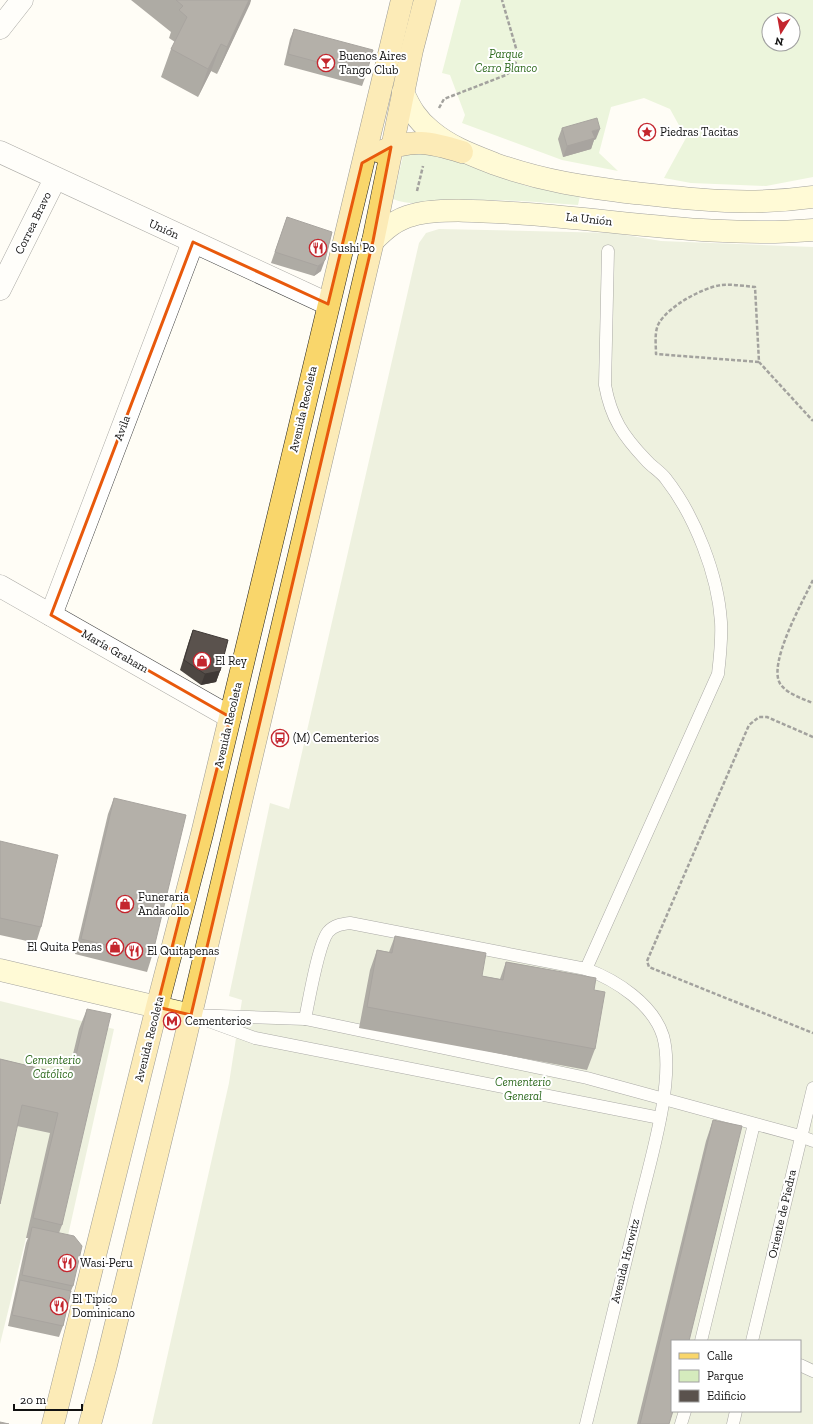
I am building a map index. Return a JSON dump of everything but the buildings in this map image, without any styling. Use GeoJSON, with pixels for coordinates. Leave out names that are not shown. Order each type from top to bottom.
{"type":"FeatureCollection","features":[{"type":"Feature","properties":{"kind":"main road","name":"Avenida Recoleta"},"geometry":{"type":"LineString","coordinates":[[53,1424],[157,1007],[183,909],[402,0]]}},
{"type":"Feature","properties":{"kind":"main road"},"geometry":{"type":"LineString","coordinates":[[90,1424],[106,1365],[190,1015],[373,241],[391,147],[425,0]]}},
{"type":"Feature","properties":{"kind":"main road"},"geometry":{"type":"LineString","coordinates":[[403,92],[414,114],[422,123],[441,139],[462,152]]}},
{"type":"Feature","properties":{"kind":"main road"},"geometry":{"type":"LineString","coordinates":[[362,163],[391,147],[416,142],[428,142],[537,178],[596,188],[722,202],[761,202],[813,197]]}},
{"type":"Feature","properties":{"kind":"main road","name":"La Unión"},"geometry":{"type":"LineString","coordinates":[[373,241],[387,227],[402,219],[424,212],[512,213],[698,230],[789,232],[813,230]]}},
{"type":"Feature","properties":{"kind":"main road"},"geometry":{"type":"LineString","coordinates":[[0,970],[190,1015]]}},
{"type":"Feature","properties":{"kind":"street"},"geometry":{"type":"LineString","coordinates":[[0,28],[22,0]]}},
{"type":"Feature","properties":{"kind":"street","name":"Unión"},"geometry":{"type":"LineString","coordinates":[[0,152],[55,179],[328,304]]}},
{"type":"Feature","properties":{"kind":"street","name":"Correa Bravo"},"geometry":{"type":"LineString","coordinates":[[0,289],[55,179]]}},
{"type":"Feature","properties":{"kind":"street","name":"Avila"},"geometry":{"type":"LineString","coordinates":[[51,615],[193,242]]}},
{"type":"Feature","properties":{"kind":"street","name":"María Graham"},"geometry":{"type":"LineString","coordinates":[[0,586],[230,717]]}},
{"type":"Feature","properties":{"kind":"lane"},"geometry":{"type":"LineString","coordinates":[[586,968],[718,674],[721,651],[721,622],[717,596],[699,539],[686,509],[666,478],[623,436],[608,404],[605,385],[608,251]]}},
{"type":"Feature","properties":{"kind":"lane","name":"Avenida Horwitz"},"geometry":{"type":"LineString","coordinates":[[305,1019],[323,942],[331,929],[340,924],[350,923],[586,968],[601,974],[626,991],[646,1008],[658,1024],[665,1046],[663,1098],[660,1118],[586,1424]]}},
{"type":"Feature","properties":{"kind":"lane"},"geometry":{"type":"LineString","coordinates":[[190,1015],[305,1019],[587,1078],[800,1136],[813,1141]]}},
{"type":"Feature","properties":{"kind":"lane"},"geometry":{"type":"LineString","coordinates":[[190,1015],[255,1038],[660,1118]]}},
{"type":"Feature","properties":{"kind":"lane","name":"Oriente de Piedra"},"geometry":{"type":"LineString","coordinates":[[752,1340],[800,1136],[813,1088]]}},
{"type":"Feature","properties":{"kind":"lane"},"geometry":{"type":"LineString","coordinates":[[702,1340],[754,1124]]}},
{"type":"Feature","properties":{"kind":"lane"},"geometry":{"type":"LineString","coordinates":[[801,1366],[813,1371]]}},
{"type":"Feature","properties":{"kind":"lane"},"geometry":{"type":"LineString","coordinates":[[681,1424],[685,1412]]}},
{"type":"Feature","properties":{"kind":"lane"},"geometry":{"type":"LineString","coordinates":[[733,1424],[736,1412]]}},
{"type":"Feature","properties":{"kind":"path"},"geometry":{"type":"LineString","coordinates":[[759,362],[656,354],[656,331],[659,323],[686,299],[722,285],[755,287],[759,362],[813,421]]}},
{"type":"Feature","properties":{"kind":"path"},"geometry":{"type":"LineString","coordinates":[[813,580],[780,652],[777,669],[780,684],[785,689],[813,703]]}},
{"type":"Feature","properties":{"kind":"path"},"geometry":{"type":"LineString","coordinates":[[813,737],[767,717],[759,717],[749,725],[647,961],[649,967],[813,1033]]}},
{"type":"Feature","properties":{"kind":"highlighted area"},"geometry":{"type":"Polygon","coordinates":[[[391,147],[373,241],[191,1015],[157,1007],[230,717],[51,615],[193,242],[328,304],[362,163],[391,147]]]}},
{"type":"Feature","properties":{"kind":"green space","name":"Parque Cerro Blanco"},"geometry":{"type":"Polygon","coordinates":[[[461,0],[813,0],[813,177],[766,186],[691,183],[664,178],[686,138],[670,109],[644,98],[611,107],[599,153],[618,171],[562,160],[462,123],[465,115],[450,75],[442,73],[461,0]]]}},
{"type":"Feature","properties":{"kind":"green space"},"geometry":{"type":"Polygon","coordinates":[[[418,152],[468,162],[526,186],[580,196],[578,205],[489,200],[451,200],[426,203],[409,203],[393,199],[403,156],[418,152]]]}},
{"type":"Feature","properties":{"kind":"green space","name":"Cementerio General"},"geometry":{"type":"Polygon","coordinates":[[[439,229],[614,233],[661,241],[813,247],[813,1424],[152,1424],[229,1083],[242,1000],[229,996],[270,803],[289,809],[419,243],[426,233],[439,229]]]}},
{"type":"Feature","properties":{"kind":"green space","name":"Cementerio Católico"},"geometry":{"type":"Polygon","coordinates":[[[0,1001],[114,1029],[65,1249],[26,1238],[0,1344],[0,1001]]]}},
{"type":"Feature","properties":{"kind":"place","name":"Buenos Aires Tango Club"},"geometry":{"type":"Point","coordinates":[326,63]}},
{"type":"Feature","properties":{"kind":"place","name":"Piedras Tacitas"},"geometry":{"type":"Point","coordinates":[647,132]}},
{"type":"Feature","properties":{"kind":"place","name":"Sushi Po"},"geometry":{"type":"Point","coordinates":[318,248]}},
{"type":"Feature","properties":{"kind":"place","name":"El Rey"},"geometry":{"type":"Point","coordinates":[202,661]}},
{"type":"Feature","properties":{"kind":"place","name":"(M) Cementerios"},"geometry":{"type":"Point","coordinates":[280,738]}},
{"type":"Feature","properties":{"kind":"place","name":"Funeraria Andacollo"},"geometry":{"type":"Point","coordinates":[125,904]}},
{"type":"Feature","properties":{"kind":"place","name":"El Quita Penas"},"geometry":{"type":"Point","coordinates":[115,947]}},
{"type":"Feature","properties":{"kind":"place","name":"El Quitapenas"},"geometry":{"type":"Point","coordinates":[134,951]}},
{"type":"Feature","properties":{"kind":"place","name":"Cementerios"},"geometry":{"type":"Point","coordinates":[172,1021]}},
{"type":"Feature","properties":{"kind":"place","name":"Wasi-Peru"},"geometry":{"type":"Point","coordinates":[67,1263]}},
{"type":"Feature","properties":{"kind":"place","name":"El Tipico Dominicano"},"geometry":{"type":"Point","coordinates":[59,1306]}}]}
